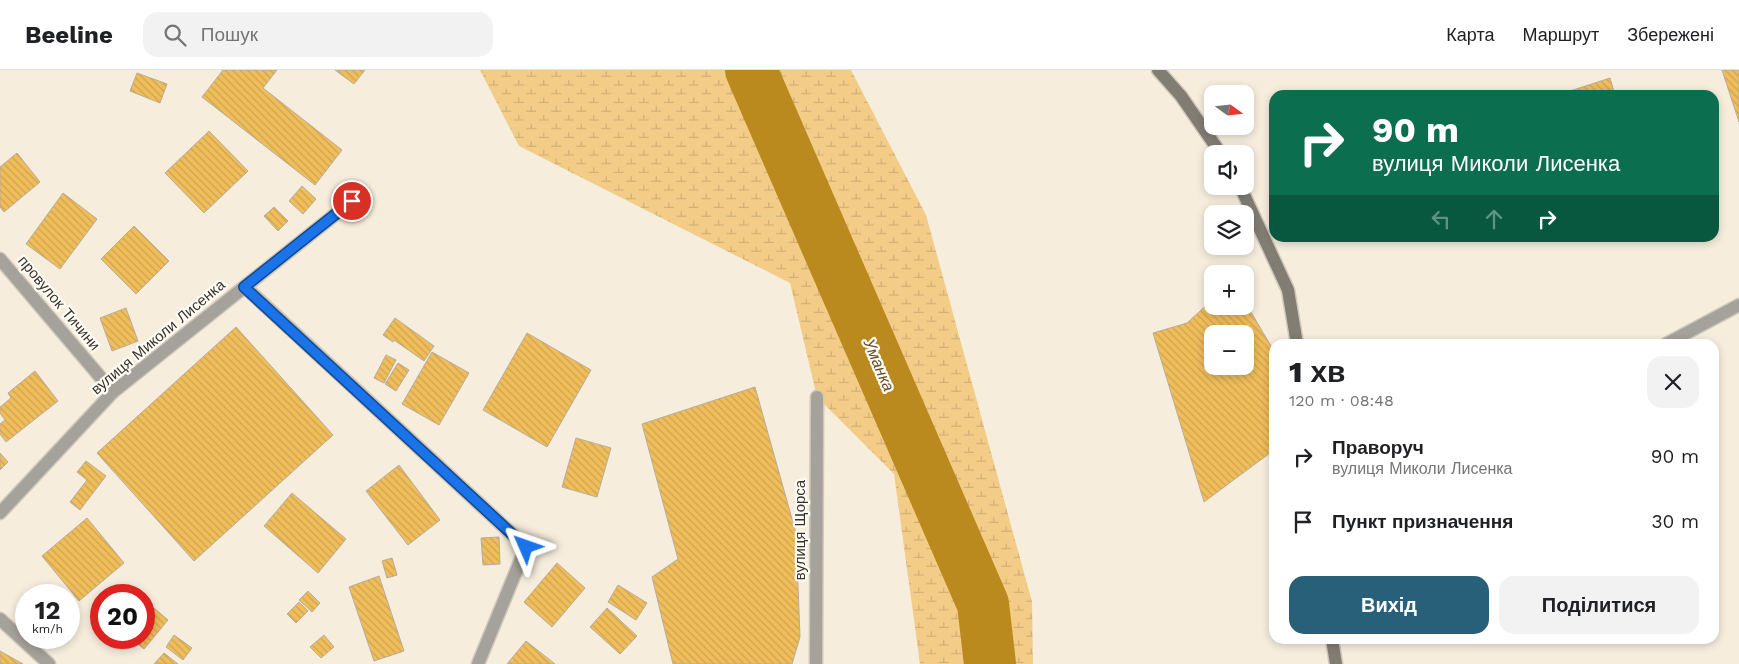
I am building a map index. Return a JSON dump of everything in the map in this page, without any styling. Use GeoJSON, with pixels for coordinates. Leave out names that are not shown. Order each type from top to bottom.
{"type":"FeatureCollection","features":[{"type":"Feature","properties":{"kind":"main road"},"geometry":{"type":"LineString","coordinates":[[1158,70],[1180,96],[1215,145]]}},
{"type":"Feature","properties":{"kind":"main road"},"geometry":{"type":"LineString","coordinates":[[1244,195],[1288,290],[1296,339]]}},
{"type":"Feature","properties":{"kind":"main road"},"geometry":{"type":"LineString","coordinates":[[1333,644],[1336,664]]}},
{"type":"Feature","properties":{"kind":"street","name":"вулиця Миколи Лисенка"},"geometry":{"type":"LineString","coordinates":[[0,513],[113,392],[352,201]]}},
{"type":"Feature","properties":{"kind":"street","name":"провулок Тичини"},"geometry":{"type":"LineString","coordinates":[[0,259],[113,392]]}},
{"type":"Feature","properties":{"kind":"street"},"geometry":{"type":"LineString","coordinates":[[244,287],[526,547],[478,664]]}},
{"type":"Feature","properties":{"kind":"street"},"geometry":{"type":"LineString","coordinates":[[1675,339],[1739,305]]}},
{"type":"Feature","properties":{"kind":"street","name":"вулиця Щорса"},"geometry":{"type":"LineString","coordinates":[[816,664],[817,397]]}},
{"type":"Feature","properties":{"kind":"street"},"geometry":{"type":"LineString","coordinates":[[0,619],[49,664]]}},
{"type":"Feature","properties":{"kind":"green space"},"geometry":{"type":"Polygon","coordinates":[[[480,70],[851,70],[926,215],[1032,602],[1033,664],[920,664],[894,474],[817,397],[790,283],[519,146],[480,70]]]}},
{"type":"Feature","properties":{"kind":"building"},"geometry":{"type":"Polygon","coordinates":[[[223,70],[277,70],[263,88],[342,150],[315,185],[202,97],[223,70]]]}},
{"type":"Feature","properties":{"kind":"building"},"geometry":{"type":"Polygon","coordinates":[[[335,70],[365,70],[354,84],[335,70]]]}},
{"type":"Feature","properties":{"kind":"building"},"geometry":{"type":"Polygon","coordinates":[[[1722,70],[1739,70],[1739,122],[1722,70]]]}},
{"type":"Feature","properties":{"kind":"building"},"geometry":{"type":"Polygon","coordinates":[[[137,73],[167,84],[160,103],[130,91],[137,73]]]}},
{"type":"Feature","properties":{"kind":"building"},"geometry":{"type":"Polygon","coordinates":[[[1610,78],[1614,90],[1573,90],[1610,78]]]}},
{"type":"Feature","properties":{"kind":"building"},"geometry":{"type":"Polygon","coordinates":[[[209,131],[248,171],[204,213],[165,173],[209,131]]]}},
{"type":"Feature","properties":{"kind":"building"},"geometry":{"type":"Polygon","coordinates":[[[17,153],[40,182],[4,212],[0,207],[0,167],[17,153]]]}},
{"type":"Feature","properties":{"kind":"building"},"geometry":{"type":"Polygon","coordinates":[[[302,186],[316,199],[303,214],[289,201],[302,186]]]}},
{"type":"Feature","properties":{"kind":"building"},"geometry":{"type":"Polygon","coordinates":[[[63,193],[97,219],[60,269],[26,244],[63,193]]]}},
{"type":"Feature","properties":{"kind":"building"},"geometry":{"type":"Polygon","coordinates":[[[274,207],[288,221],[278,231],[264,216],[274,207]]]}},
{"type":"Feature","properties":{"kind":"building"},"geometry":{"type":"Polygon","coordinates":[[[134,226],[169,261],[136,294],[101,259],[134,226]]]}},
{"type":"Feature","properties":{"kind":"building"},"geometry":{"type":"Polygon","coordinates":[[[1204,307],[1204,315],[1253,315],[1269,343],[1269,454],[1204,502],[1153,333],[1187,323],[1204,307]]]}},
{"type":"Feature","properties":{"kind":"building"},"geometry":{"type":"Polygon","coordinates":[[[126,308],[138,341],[112,351],[100,318],[126,308]]]}},
{"type":"Feature","properties":{"kind":"building"},"geometry":{"type":"Polygon","coordinates":[[[395,318],[434,346],[424,361],[394,340],[393,342],[383,335],[395,318]]]}},
{"type":"Feature","properties":{"kind":"building"},"geometry":{"type":"Polygon","coordinates":[[[236,327],[333,435],[194,561],[97,453],[236,327]]]}},
{"type":"Feature","properties":{"kind":"building"},"geometry":{"type":"Polygon","coordinates":[[[527,333],[591,370],[547,447],[483,410],[527,333]]]}},
{"type":"Feature","properties":{"kind":"building"},"geometry":{"type":"Polygon","coordinates":[[[432,352],[469,373],[439,425],[402,404],[432,352]]]}},
{"type":"Feature","properties":{"kind":"building"},"geometry":{"type":"Polygon","coordinates":[[[386,355],[396,360],[384,383],[374,378],[386,355]]]}},
{"type":"Feature","properties":{"kind":"building"},"geometry":{"type":"Polygon","coordinates":[[[398,363],[409,370],[396,391],[385,384],[398,363]]]}},
{"type":"Feature","properties":{"kind":"building"},"geometry":{"type":"Polygon","coordinates":[[[35,371],[58,401],[6,442],[0,434],[0,424],[5,420],[0,413],[0,407],[11,398],[8,393],[35,371]]]}},
{"type":"Feature","properties":{"kind":"building"},"geometry":{"type":"Polygon","coordinates":[[[755,387],[796,533],[800,637],[792,664],[673,664],[652,577],[678,559],[642,424],[755,387]]]}},
{"type":"Feature","properties":{"kind":"building"},"geometry":{"type":"Polygon","coordinates":[[[576,438],[611,448],[597,497],[562,487],[576,438]]]}},
{"type":"Feature","properties":{"kind":"building"},"geometry":{"type":"Polygon","coordinates":[[[0,453],[8,462],[0,470],[0,453]]]}},
{"type":"Feature","properties":{"kind":"building"},"geometry":{"type":"Polygon","coordinates":[[[86,461],[106,476],[80,510],[70,502],[87,480],[77,472],[86,461]]]}},
{"type":"Feature","properties":{"kind":"building"},"geometry":{"type":"Polygon","coordinates":[[[399,465],[440,520],[408,545],[366,491],[399,465]]]}},
{"type":"Feature","properties":{"kind":"building"},"geometry":{"type":"Polygon","coordinates":[[[292,493],[346,539],[318,573],[264,526],[292,493]]]}},
{"type":"Feature","properties":{"kind":"building"},"geometry":{"type":"Polygon","coordinates":[[[87,518],[124,563],[99,584],[90,584],[90,592],[80,600],[80,584],[65,584],[42,556],[87,518]]]}},
{"type":"Feature","properties":{"kind":"building"},"geometry":{"type":"Polygon","coordinates":[[[499,537],[500,564],[483,565],[481,538],[499,537]]]}},
{"type":"Feature","properties":{"kind":"building"},"geometry":{"type":"Polygon","coordinates":[[[392,558],[397,575],[387,578],[382,561],[392,558]]]}},
{"type":"Feature","properties":{"kind":"building"},"geometry":{"type":"Polygon","coordinates":[[[557,563],[585,588],[552,627],[524,602],[557,563]]]}},
{"type":"Feature","properties":{"kind":"building"},"geometry":{"type":"Polygon","coordinates":[[[379,576],[404,651],[374,661],[349,587],[379,576]]]}},
{"type":"Feature","properties":{"kind":"building"},"geometry":{"type":"Polygon","coordinates":[[[618,585],[647,603],[636,620],[608,602],[618,585]]]}},
{"type":"Feature","properties":{"kind":"building"},"geometry":{"type":"Polygon","coordinates":[[[308,591],[320,603],[312,612],[299,600],[308,591]]]}},
{"type":"Feature","properties":{"kind":"building"},"geometry":{"type":"Polygon","coordinates":[[[299,602],[308,611],[296,623],[287,614],[299,602]]]}},
{"type":"Feature","properties":{"kind":"building"},"geometry":{"type":"Polygon","coordinates":[[[607,608],[637,636],[620,654],[590,627],[607,608]]]}},
{"type":"Feature","properties":{"kind":"building"},"geometry":{"type":"Polygon","coordinates":[[[155,609],[168,620],[155,636],[155,609]]]}},
{"type":"Feature","properties":{"kind":"building"},"geometry":{"type":"Polygon","coordinates":[[[174,635],[192,648],[183,660],[166,647],[174,635]]]}},
{"type":"Feature","properties":{"kind":"building"},"geometry":{"type":"Polygon","coordinates":[[[324,635],[334,647],[321,658],[310,647],[324,635]]]}},
{"type":"Feature","properties":{"kind":"building"},"geometry":{"type":"Polygon","coordinates":[[[526,641],[555,664],[507,664],[526,641]]]}},
{"type":"Feature","properties":{"kind":"building"},"geometry":{"type":"Polygon","coordinates":[[[0,651],[23,664],[0,664],[0,651]]]}},
{"type":"Feature","properties":{"kind":"building"},"geometry":{"type":"Polygon","coordinates":[[[164,653],[178,664],[154,664],[164,653]]]}},
{"type":"Feature","properties":{"kind":"waterway","name":"Уманка"},"geometry":{"type":"LineString","coordinates":[[751,70],[983,604],[990,664]]}},
{"type":"Feature","properties":{"kind":"route"},"geometry":{"type":"LineString","coordinates":[[352,201],[244,287],[526,547]]}}]}
